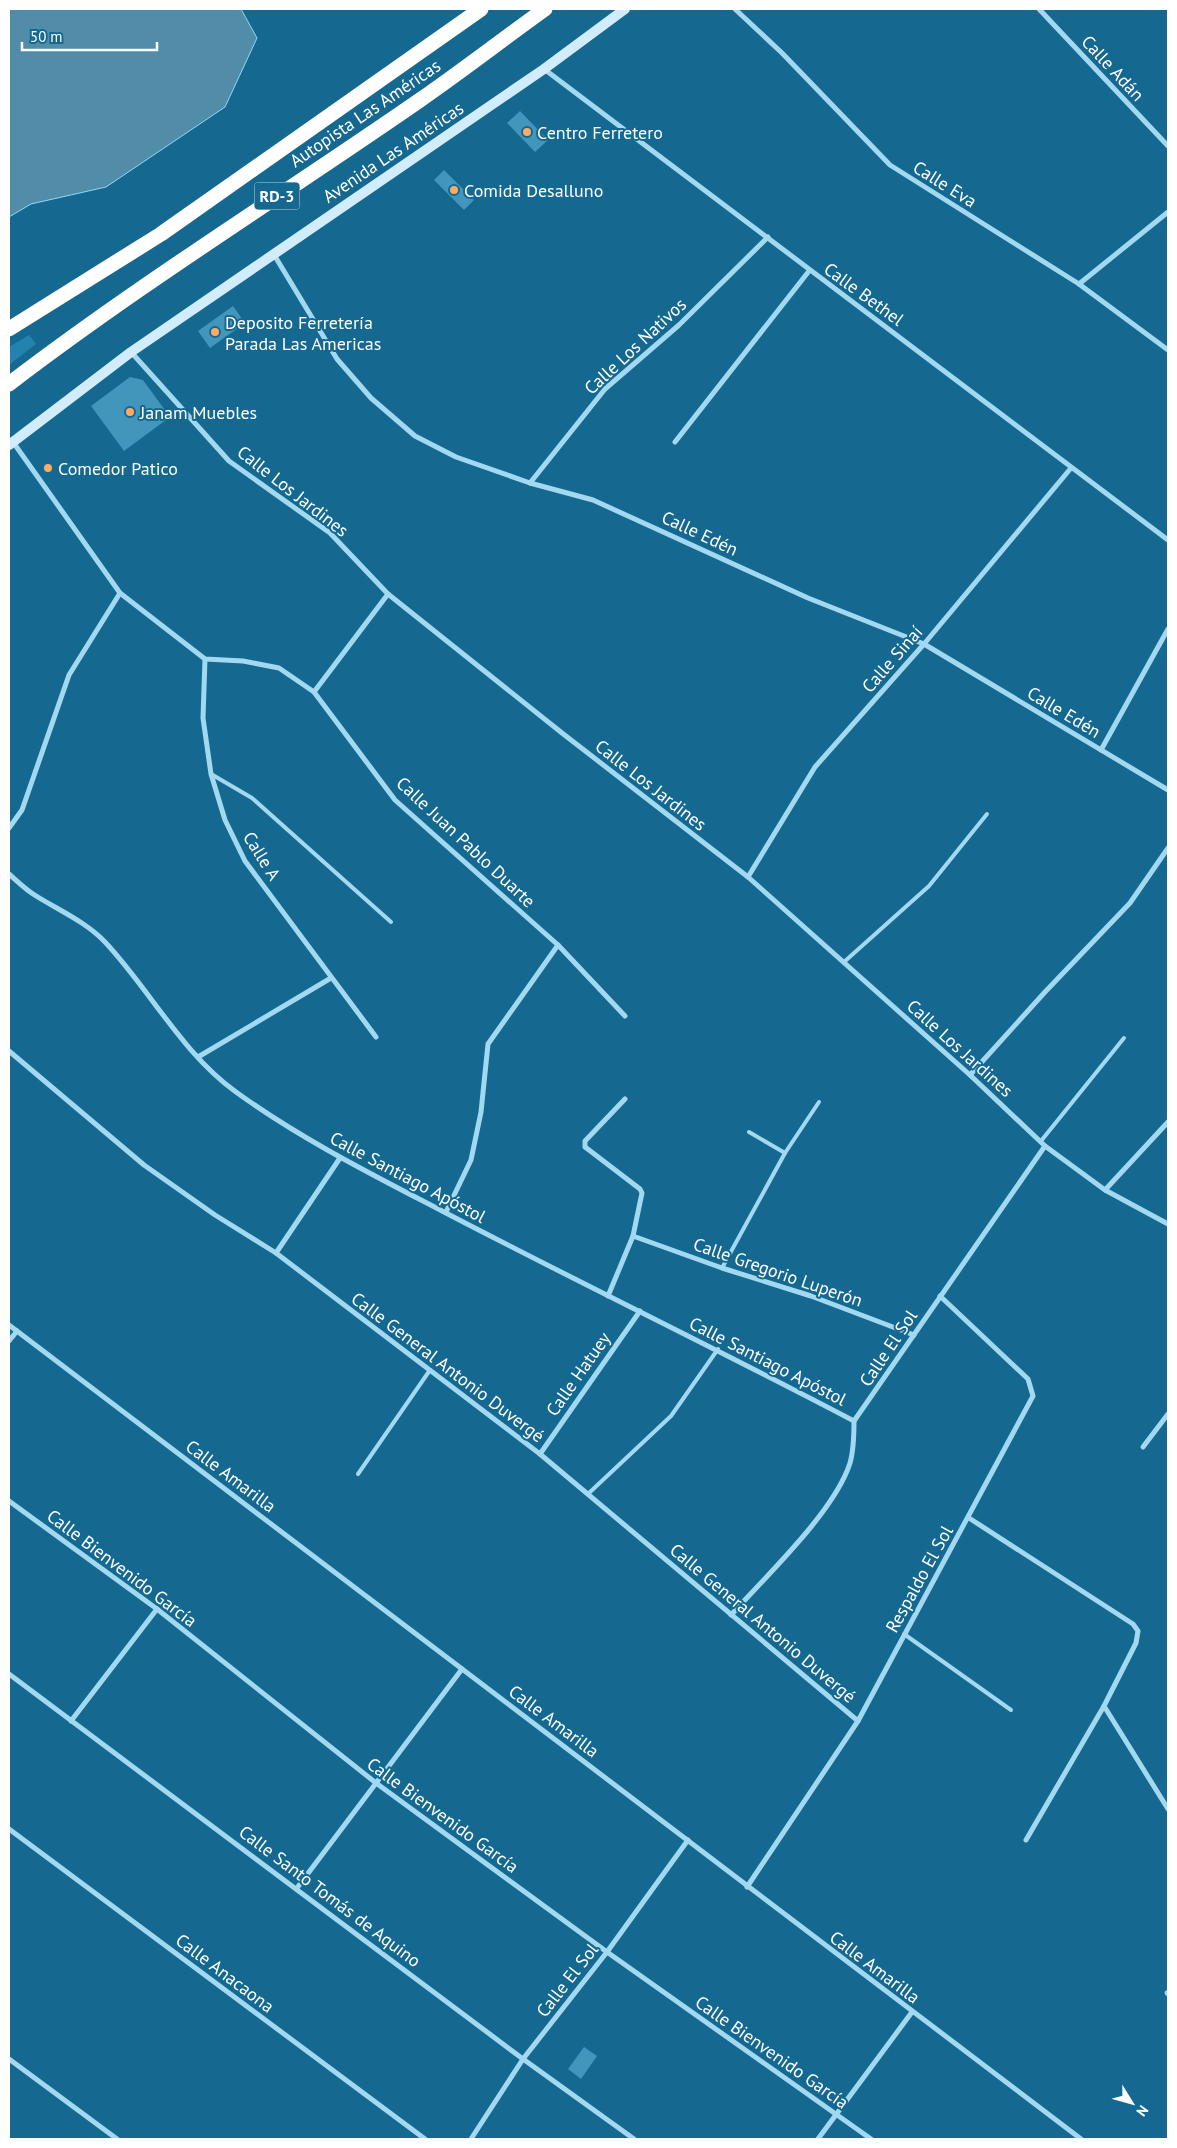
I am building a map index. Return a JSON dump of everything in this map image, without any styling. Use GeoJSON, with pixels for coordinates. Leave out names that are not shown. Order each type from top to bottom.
{"type":"FeatureCollection","features":[{"type":"Feature","properties":{"kind":"highway","name":"Autopista Las Américas"},"geometry":{"type":"LineString","coordinates":[[9,329],[161,234],[481,9]]}},
{"type":"Feature","properties":{"kind":"highway","name":"Autopista Las Américas"},"geometry":{"type":"LineString","coordinates":[[9,384],[65,341],[178,262],[421,100],[545,9]]}},
{"type":"Feature","properties":{"kind":"main road","name":"Avenida Las Américas"},"geometry":{"type":"LineString","coordinates":[[10,443],[131,352],[544,69],[625,9]]}},
{"type":"Feature","properties":{"kind":"street","name":"Calle Eva"},"geometry":{"type":"LineString","coordinates":[[735,9],[782,53],[890,165],[1078,284],[1168,350]]}},
{"type":"Feature","properties":{"kind":"street","name":"Calle Adán"},"geometry":{"type":"LineString","coordinates":[[1038,9],[1168,146]]}},
{"type":"Feature","properties":{"kind":"street","name":"Calle Bethel"},"geometry":{"type":"LineString","coordinates":[[544,69],[809,271],[992,406],[1168,540]]}},
{"type":"Feature","properties":{"kind":"street"},"geometry":{"type":"LineString","coordinates":[[1078,284],[1168,212]]}},
{"type":"Feature","properties":{"kind":"street","name":"Calle Los Nativos"},"geometry":{"type":"LineString","coordinates":[[530,483],[604,388],[679,326],[768,238]]}},
{"type":"Feature","properties":{"kind":"street","name":"Calle Edén"},"geometry":{"type":"LineString","coordinates":[[273,253],[337,359],[371,398],[415,436],[456,457],[530,483],[593,500],[808,598],[924,644],[1168,790]]}},
{"type":"Feature","properties":{"kind":"street"},"geometry":{"type":"LineString","coordinates":[[675,442],[809,271]]}},
{"type":"Feature","properties":{"kind":"street","name":"Calle Los Jardines"},"geometry":{"type":"LineString","coordinates":[[131,352],[229,461],[330,533],[388,594],[562,733],[748,877],[970,1074],[1043,1144],[1105,1190],[1168,1224]]}},
{"type":"Feature","properties":{"kind":"street"},"geometry":{"type":"LineString","coordinates":[[10,443],[120,593],[205,659]]}},
{"type":"Feature","properties":{"kind":"street","name":"Calle Sinaí"},"geometry":{"type":"LineString","coordinates":[[748,877],[815,767],[924,644],[1071,468]]}},
{"type":"Feature","properties":{"kind":"street"},"geometry":{"type":"LineString","coordinates":[[9,828],[22,810],[70,675],[120,593]]}},
{"type":"Feature","properties":{"kind":"street"},"geometry":{"type":"LineString","coordinates":[[314,692],[388,594]]}},
{"type":"Feature","properties":{"kind":"street"},"geometry":{"type":"LineString","coordinates":[[1101,750],[1168,629]]}},
{"type":"Feature","properties":{"kind":"street","name":"Calle Juan Pablo Duarte"},"geometry":{"type":"LineString","coordinates":[[205,659],[243,661],[279,668],[314,692],[395,800],[558,945],[625,1016]]}},
{"type":"Feature","properties":{"kind":"street","name":"Calle A"},"geometry":{"type":"LineString","coordinates":[[205,659],[203,718],[211,774],[224,820],[245,861],[376,1037]]}},
{"type":"Feature","properties":{"kind":"street"},"geometry":{"type":"LineString","coordinates":[[970,1074],[1044,992],[1130,904],[1168,848]]}},
{"type":"Feature","properties":{"kind":"street","name":"Calle Santiago Apóstol"},"geometry":{"type":"LineString","coordinates":[[9,874],[31,893],[72,917],[104,940],[198,1057],[234,1091],[340,1158],[608,1296],[718,1349],[854,1421]]}},
{"type":"Feature","properties":{"kind":"street"},"geometry":{"type":"LineString","coordinates":[[446,1212],[471,1160],[481,1112],[488,1044],[558,945]]}},
{"type":"Feature","properties":{"kind":"street"},"geometry":{"type":"LineString","coordinates":[[198,1057],[332,978]]}},
{"type":"Feature","properties":{"kind":"street","name":"Calle General Antonio Duvergé"},"geometry":{"type":"LineString","coordinates":[[9,1051],[144,1165],[215,1215],[276,1253],[540,1454],[590,1494],[858,1721]]}},
{"type":"Feature","properties":{"kind":"street"},"geometry":{"type":"LineString","coordinates":[[608,1296],[633,1236],[642,1194],[640,1189],[586,1147],[585,1141],[625,1100]]}},
{"type":"Feature","properties":{"kind":"street"},"geometry":{"type":"LineString","coordinates":[[1105,1190],[1168,1122]]}},
{"type":"Feature","properties":{"kind":"street","name":"Calle El Sol"},"geometry":{"type":"LineString","coordinates":[[854,1421],[1043,1144]]}},
{"type":"Feature","properties":{"kind":"street"},"geometry":{"type":"LineString","coordinates":[[276,1253],[340,1158]]}},
{"type":"Feature","properties":{"kind":"street","name":"Calle Gregorio Luperón"},"geometry":{"type":"LineString","coordinates":[[633,1236],[722,1268],[811,1296],[914,1335]]}},
{"type":"Feature","properties":{"kind":"street","name":"Respaldo El Sol"},"geometry":{"type":"LineString","coordinates":[[747,1887],[858,1721],[1033,1396],[1028,1379],[940,1296]]}},
{"type":"Feature","properties":{"kind":"street","name":"Calle Hatuey"},"geometry":{"type":"LineString","coordinates":[[540,1454],[640,1311]]}},
{"type":"Feature","properties":{"kind":"street","name":"Calle Amarilla"},"geometry":{"type":"LineString","coordinates":[[9,1325],[1081,2139]]}},
{"type":"Feature","properties":{"kind":"street"},"geometry":{"type":"LineString","coordinates":[[9,1341],[17,1331]]}},
{"type":"Feature","properties":{"kind":"street"},"geometry":{"type":"LineString","coordinates":[[1144,1447],[1168,1414]]}},
{"type":"Feature","properties":{"kind":"street"},"geometry":{"type":"LineString","coordinates":[[731,1615],[820,1515],[849,1464],[854,1443],[854,1421]]}},
{"type":"Feature","properties":{"kind":"street","name":"Calle Bienvenido García"},"geometry":{"type":"LineString","coordinates":[[9,1501],[156,1609],[376,1783],[607,1952],[871,2139]]}},
{"type":"Feature","properties":{"kind":"street"},"geometry":{"type":"LineString","coordinates":[[969,1518],[1133,1624],[1138,1631],[1136,1643],[1104,1706],[1026,1840]]}},
{"type":"Feature","properties":{"kind":"street"},"geometry":{"type":"LineString","coordinates":[[71,1721],[156,1609]]}},
{"type":"Feature","properties":{"kind":"street"},"geometry":{"type":"LineString","coordinates":[[297,1888],[462,1669]]}},
{"type":"Feature","properties":{"kind":"street","name":"Calle Santo Tomás de Aquino"},"geometry":{"type":"LineString","coordinates":[[9,1674],[523,2059],[634,2139]]}},
{"type":"Feature","properties":{"kind":"street"},"geometry":{"type":"LineString","coordinates":[[1104,1706],[1168,1809]]}},
{"type":"Feature","properties":{"kind":"street","name":"Calle Anacaona"},"geometry":{"type":"LineString","coordinates":[[9,1829],[425,2139]]}},
{"type":"Feature","properties":{"kind":"street","name":"Calle El Sol"},"geometry":{"type":"LineString","coordinates":[[471,2139],[523,2059],[607,1952],[688,1840]]}},
{"type":"Feature","properties":{"kind":"street"},"geometry":{"type":"LineString","coordinates":[[818,2139],[912,2012]]}},
{"type":"Feature","properties":{"kind":"street"},"geometry":{"type":"LineString","coordinates":[[9,2059],[116,2139]]}},
{"type":"Feature","properties":{"kind":"lane"},"geometry":{"type":"LineString","coordinates":[[211,774],[252,798],[391,922]]}},
{"type":"Feature","properties":{"kind":"lane"},"geometry":{"type":"LineString","coordinates":[[844,962],[929,886],[987,814]]}},
{"type":"Feature","properties":{"kind":"lane"},"geometry":{"type":"LineString","coordinates":[[1043,1144],[1124,1038]]}},
{"type":"Feature","properties":{"kind":"lane"},"geometry":{"type":"LineString","coordinates":[[722,1268],[785,1153],[819,1102]]}},
{"type":"Feature","properties":{"kind":"lane"},"geometry":{"type":"LineString","coordinates":[[749,1132],[785,1153]]}},
{"type":"Feature","properties":{"kind":"lane"},"geometry":{"type":"LineString","coordinates":[[590,1494],[671,1416],[718,1349]]}},
{"type":"Feature","properties":{"kind":"lane"},"geometry":{"type":"LineString","coordinates":[[358,1474],[430,1370]]}},
{"type":"Feature","properties":{"kind":"lane"},"geometry":{"type":"LineString","coordinates":[[904,1634],[1012,1710]]}},
{"type":"Feature","properties":{"kind":"shaded area"},"geometry":{"type":"Polygon","coordinates":[[[9,9],[241,9],[257,38],[225,107],[106,187],[31,204],[9,217],[9,9]]]}},
{"type":"Feature","properties":{"kind":"shaded area"},"geometry":{"type":"Polygon","coordinates":[[[29,335],[36,344],[9,365],[9,347],[29,335]]]}},
{"type":"Feature","properties":{"kind":"building","name":"Centro Ferretero"},"geometry":{"type":"Polygon","coordinates":[[[520,111],[548,140],[535,152],[507,123],[520,111]]]}},
{"type":"Feature","properties":{"kind":"building","name":"Comida Desalluno"},"geometry":{"type":"Polygon","coordinates":[[[444,170],[474,200],[464,210],[434,180],[444,170]]]}},
{"type":"Feature","properties":{"kind":"building","name":"Deposito Ferretería Parada Las Americas"},"geometry":{"type":"Polygon","coordinates":[[[233,306],[245,323],[210,348],[198,331],[233,306]]]}},
{"type":"Feature","properties":{"kind":"building","name":"Janam Muebles"},"geometry":{"type":"Polygon","coordinates":[[[130,377],[143,380],[170,417],[124,451],[91,406],[130,377]]]}},
{"type":"Feature","properties":{"kind":"building"},"geometry":{"type":"Polygon","coordinates":[[[584,2047],[597,2056],[581,2079],[568,2069],[584,2047]]]}},
{"type":"Feature","properties":{"kind":"place","name":"Centro Ferretero"},"geometry":{"type":"Point","coordinates":[527,132]}},
{"type":"Feature","properties":{"kind":"place","name":"Comida Desalluno"},"geometry":{"type":"Point","coordinates":[454,190]}},
{"type":"Feature","properties":{"kind":"place","name":"Deposito Ferretería Parada Las Americas"},"geometry":{"type":"Point","coordinates":[215,332]}},
{"type":"Feature","properties":{"kind":"place","name":"Janam Muebles"},"geometry":{"type":"Point","coordinates":[130,412]}},
{"type":"Feature","properties":{"kind":"place","name":"Comedor Patico"},"geometry":{"type":"Point","coordinates":[48,468]}}]}
